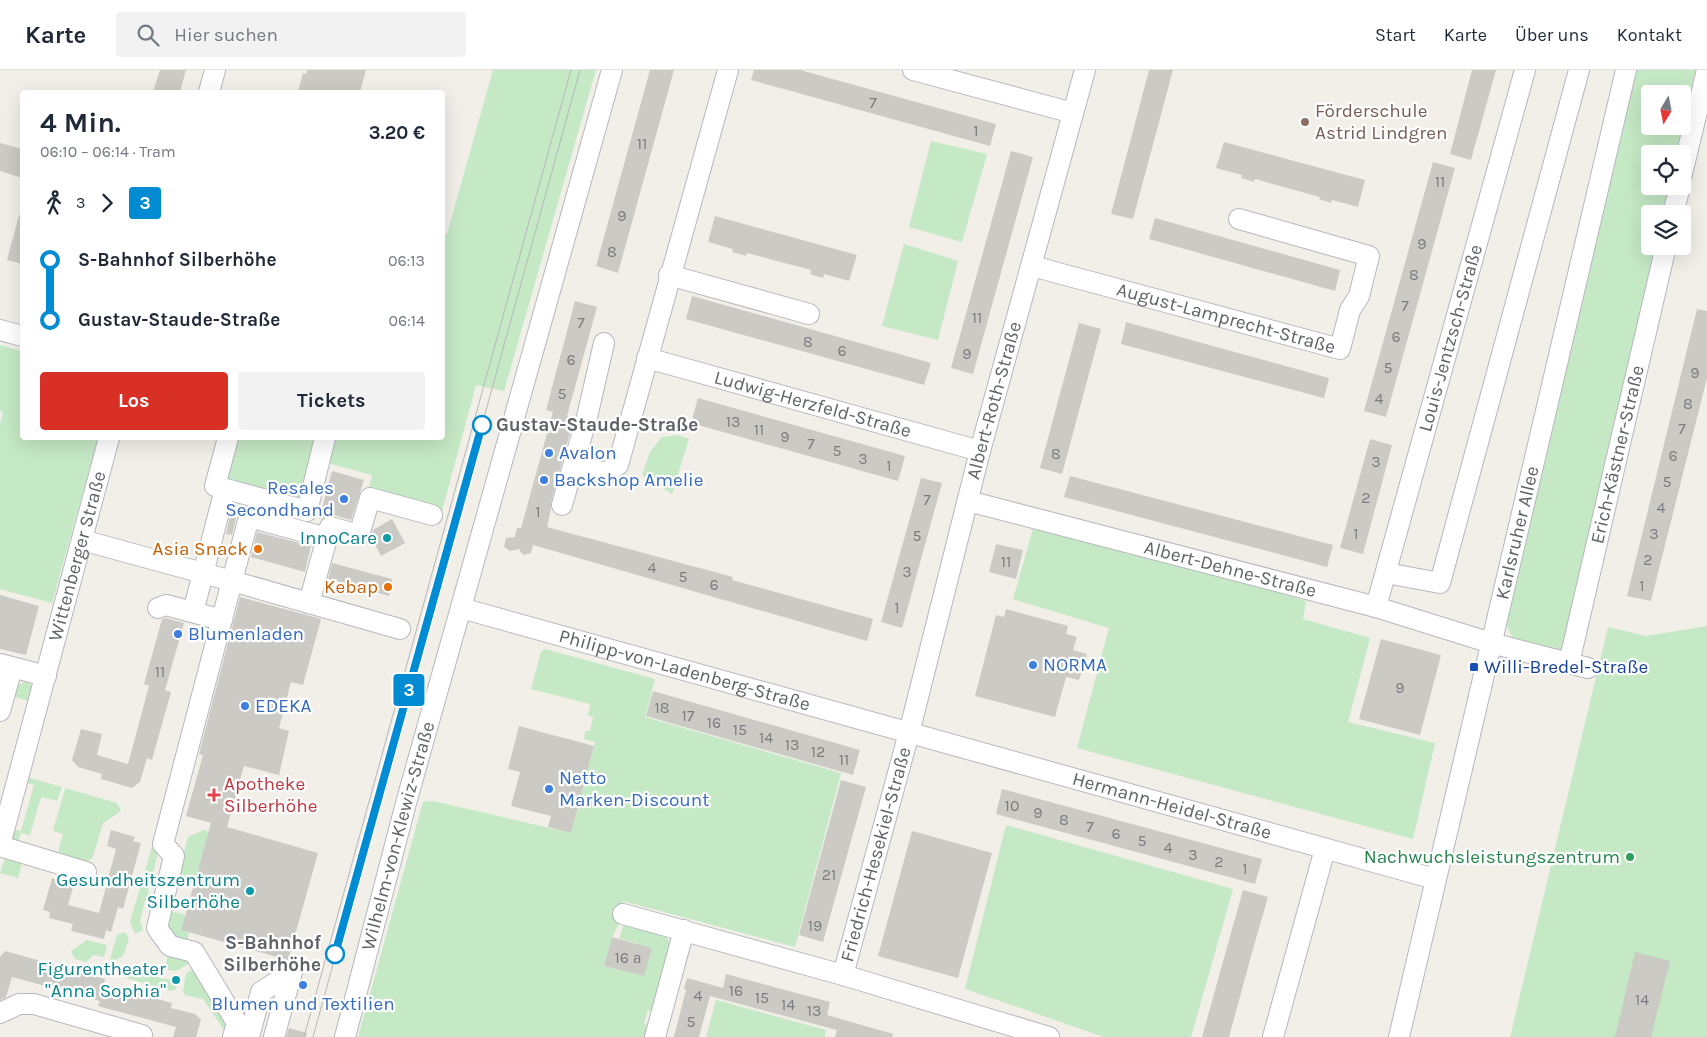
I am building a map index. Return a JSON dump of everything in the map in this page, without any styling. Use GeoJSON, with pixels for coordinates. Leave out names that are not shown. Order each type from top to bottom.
{"type":"FeatureCollection","features":[{"type":"Feature","properties":{"kind":"street"},"geometry":{"type":"LineString","coordinates":[[210,90],[215,70]]}},
{"type":"Feature","properties":{"kind":"street"},"geometry":{"type":"LineString","coordinates":[[461,608],[612,70]]}},
{"type":"Feature","properties":{"kind":"street"},"geometry":{"type":"LineString","coordinates":[[575,459],[583,467],[605,474],[618,466],[669,275],[728,70]]}},
{"type":"Feature","properties":{"kind":"street"},"geometry":{"type":"LineString","coordinates":[[913,70],[1073,113]]}},
{"type":"Feature","properties":{"kind":"street","name":"Albert-Roth-Straße"},"geometry":{"type":"LineString","coordinates":[[909,733],[980,450],[1085,70]]}},
{"type":"Feature","properties":{"kind":"street","name":"Louis-Jentzsch-Straße"},"geometry":{"type":"LineString","coordinates":[[1376,608],[1525,70]]}},
{"type":"Feature","properties":{"kind":"street"},"geometry":{"type":"LineString","coordinates":[[1386,573],[1440,584],[1578,70]]}},
{"type":"Feature","properties":{"kind":"street","name":"Karlsruher Allee"},"geometry":{"type":"LineString","coordinates":[[1399,1037],[1626,70]]}},
{"type":"Feature","properties":{"kind":"street"},"geometry":{"type":"LineString","coordinates":[[1689,145],[1707,70]]}},
{"type":"Feature","properties":{"kind":"street","name":"August-Lamprecht-Straße"},"geometry":{"type":"LineString","coordinates":[[1032,266],[1340,349],[1350,310],[1359,296],[1369,256],[1239,219]]}},
{"type":"Feature","properties":{"kind":"street","name":"Erich-Kästner-Straße"},"geometry":{"type":"LineString","coordinates":[[1491,643],[1578,665],[1664,255]]}},
{"type":"Feature","properties":{"kind":"street"},"geometry":{"type":"LineString","coordinates":[[669,275],[809,314]]}},
{"type":"Feature","properties":{"kind":"street"},"geometry":{"type":"LineString","coordinates":[[0,330],[20,335]]}},
{"type":"Feature","properties":{"kind":"street"},"geometry":{"type":"LineString","coordinates":[[562,505],[587,417],[604,343]]}},
{"type":"Feature","properties":{"kind":"street","name":"Ludwig-Herzfeld-Straße"},"geometry":{"type":"LineString","coordinates":[[647,358],[980,450]]}},
{"type":"Feature","properties":{"kind":"street","name":"Wittenberger Straße"},"geometry":{"type":"LineString","coordinates":[[0,846],[108,440]]}},
{"type":"Feature","properties":{"kind":"street"},"geometry":{"type":"LineString","coordinates":[[227,440],[215,486],[307,511],[325,440]]}},
{"type":"Feature","properties":{"kind":"street"},"geometry":{"type":"LineString","coordinates":[[193,600],[225,489]]}},
{"type":"Feature","properties":{"kind":"street"},"geometry":{"type":"LineString","coordinates":[[309,603],[330,527],[359,535],[370,498],[432,515]]}},
{"type":"Feature","properties":{"kind":"street","name":"Albert-Dehne-Straße"},"geometry":{"type":"LineString","coordinates":[[968,501],[1376,608],[1491,643]]}},
{"type":"Feature","properties":{"kind":"street"},"geometry":{"type":"LineString","coordinates":[[233,1037],[237,1023],[194,952],[170,946],[157,928],[174,856],[163,844],[249,517],[327,538]]}},
{"type":"Feature","properties":{"kind":"street"},"geometry":{"type":"LineString","coordinates":[[82,540],[400,629]]}},
{"type":"Feature","properties":{"kind":"street"},"geometry":{"type":"LineString","coordinates":[[158,608],[166,604],[193,600],[224,612]]}},
{"type":"Feature","properties":{"kind":"street","name":"Philipp-von-Ladenberg-Straße"},"geometry":{"type":"LineString","coordinates":[[461,608],[909,733]]}},
{"type":"Feature","properties":{"kind":"street","name":"Wilhelm-von-Klewiz-Straße"},"geometry":{"type":"LineString","coordinates":[[345,1037],[406,803],[461,608]]}},
{"type":"Feature","properties":{"kind":"street"},"geometry":{"type":"LineString","coordinates":[[0,711],[6,666],[46,676]]}},
{"type":"Feature","properties":{"kind":"street","name":"Hermann-Heidel-Straße"},"geometry":{"type":"LineString","coordinates":[[909,733],[1435,879]]}},
{"type":"Feature","properties":{"kind":"street","name":"Friedrich-Hesekiel-Straße"},"geometry":{"type":"LineString","coordinates":[[843,975],[909,733]]}},
{"type":"Feature","properties":{"kind":"street"},"geometry":{"type":"LineString","coordinates":[[0,846],[86,872]]}},
{"type":"Feature","properties":{"kind":"street"},"geometry":{"type":"LineString","coordinates":[[1273,1037],[1325,849]]}},
{"type":"Feature","properties":{"kind":"street","name":"Friedrich-Hesekiel-Straße"},"geometry":{"type":"LineString","coordinates":[[623,914],[843,975],[1048,1037]]}},
{"type":"Feature","properties":{"kind":"street"},"geometry":{"type":"LineString","coordinates":[[655,1037],[684,930]]}},
{"type":"Feature","properties":{"kind":"street"},"geometry":{"type":"LineString","coordinates":[[249,1037],[261,992],[292,972],[274,1037]]}},
{"type":"Feature","properties":{"kind":"street","name":"Karlsruher Allee"},"geometry":{"type":"LineString","coordinates":[[1409,995],[1409,1037]]}},
{"type":"Feature","properties":{"kind":"street"},"geometry":{"type":"LineString","coordinates":[[0,1013],[19,1004],[34,1004],[142,1035],[140,1037]]}},
{"type":"Feature","properties":{"kind":"green space"},"geometry":{"type":"Polygon","coordinates":[[[493,70],[596,70],[504,391],[476,385],[439,522],[365,505],[372,475],[320,461],[325,440],[445,440],[445,234],[447,234],[493,70]]]}},
{"type":"Feature","properties":{"kind":"green space"},"geometry":{"type":"Polygon","coordinates":[[[1633,70],[1700,70],[1691,110],[1691,85],[1641,85],[1641,135],[1685,135],[1683,145],[1641,145],[1641,195],[1671,195],[1668,205],[1641,205],[1641,255],[1657,255],[1563,654],[1514,642],[1505,621],[1633,70]]]}},
{"type":"Feature","properties":{"kind":"green space"},"geometry":{"type":"Polygon","coordinates":[[[931,141],[987,154],[962,242],[909,227],[931,141]]]}},
{"type":"Feature","properties":{"kind":"green space"},"geometry":{"type":"Polygon","coordinates":[[[904,244],[958,261],[938,340],[882,326],[904,244]]]}},
{"type":"Feature","properties":{"kind":"green space"},"geometry":{"type":"Polygon","coordinates":[[[0,345],[20,350],[20,440],[97,440],[52,603],[0,589],[0,424],[3,412],[0,411],[0,345]]]}},
{"type":"Feature","properties":{"kind":"green space"},"geometry":{"type":"Polygon","coordinates":[[[678,435],[689,439],[672,494],[642,475],[650,452],[662,437],[678,435]]]}},
{"type":"Feature","properties":{"kind":"green space"},"geometry":{"type":"Polygon","coordinates":[[[232,440],[317,440],[304,495],[297,501],[235,487],[228,479],[225,471],[232,440]]]}},
{"type":"Feature","properties":{"kind":"green space"},"geometry":{"type":"Polygon","coordinates":[[[1036,518],[1306,601],[1303,619],[1370,638],[1348,722],[1435,743],[1413,839],[1077,748],[1109,628],[1013,599],[1036,518]]]}},
{"type":"Feature","properties":{"kind":"green space","name":"Nachwuchsleistungszentrum"},"geometry":{"type":"Polygon","coordinates":[[[1707,626],[1707,1037],[1510,1037],[1608,627],[1646,636],[1707,626]]]}},
{"type":"Feature","properties":{"kind":"green space"},"geometry":{"type":"Polygon","coordinates":[[[545,649],[655,679],[645,717],[841,773],[795,947],[623,901],[618,926],[612,937],[604,966],[644,976],[651,948],[619,938],[626,919],[665,935],[673,948],[655,1012],[648,1010],[644,1024],[651,1027],[648,1037],[358,1037],[423,802],[433,801],[571,833],[595,742],[584,739],[585,731],[590,731],[593,717],[588,715],[590,704],[531,689],[541,652],[545,649]]]}},
{"type":"Feature","properties":{"kind":"green space"},"geometry":{"type":"Polygon","coordinates":[[[27,682],[34,687],[32,702],[12,696],[21,683],[27,682]]]}},
{"type":"Feature","properties":{"kind":"green space"},"geometry":{"type":"Polygon","coordinates":[[[27,777],[62,787],[57,801],[41,797],[30,835],[21,833],[17,845],[13,839],[12,829],[21,831],[34,785],[25,782],[27,777]]]}},
{"type":"Feature","properties":{"kind":"green space"},"geometry":{"type":"Polygon","coordinates":[[[65,788],[117,803],[121,811],[103,823],[93,857],[87,862],[50,854],[48,849],[58,852],[63,834],[53,831],[65,788]]]}},
{"type":"Feature","properties":{"kind":"green space"},"geometry":{"type":"Polygon","coordinates":[[[1006,825],[1233,889],[1191,1037],[1104,1037],[965,989],[1006,825]]]}},
{"type":"Feature","properties":{"kind":"green space"},"geometry":{"type":"Polygon","coordinates":[[[204,830],[209,831],[194,883],[182,880],[181,886],[175,885],[188,837],[204,830]]]}},
{"type":"Feature","properties":{"kind":"green space"},"geometry":{"type":"Polygon","coordinates":[[[155,837],[160,845],[148,892],[151,898],[145,901],[140,921],[143,930],[135,934],[130,922],[155,837]]]}},
{"type":"Feature","properties":{"kind":"green space"},"geometry":{"type":"Polygon","coordinates":[[[5,858],[23,858],[18,878],[0,873],[5,858]]]}},
{"type":"Feature","properties":{"kind":"green space"},"geometry":{"type":"Polygon","coordinates":[[[167,910],[185,915],[181,929],[189,932],[187,943],[182,946],[164,925],[167,910]]]}},
{"type":"Feature","properties":{"kind":"green space"},"geometry":{"type":"Polygon","coordinates":[[[125,932],[129,938],[123,956],[115,960],[110,959],[117,935],[125,932]]]}},
{"type":"Feature","properties":{"kind":"green space"},"geometry":{"type":"Polygon","coordinates":[[[87,940],[107,945],[104,957],[94,955],[86,962],[75,959],[71,951],[87,940]]]}},
{"type":"Feature","properties":{"kind":"green space"},"geometry":{"type":"Polygon","coordinates":[[[168,953],[192,962],[176,971],[168,970],[166,963],[168,953]]]}},
{"type":"Feature","properties":{"kind":"green space"},"geometry":{"type":"Polygon","coordinates":[[[126,964],[130,971],[175,981],[177,983],[176,989],[172,991],[126,978],[120,967],[126,964]]]}},
{"type":"Feature","properties":{"kind":"green space"},"geometry":{"type":"Polygon","coordinates":[[[196,967],[228,1018],[224,1030],[203,999],[185,995],[183,991],[186,974],[196,967]]]}},
{"type":"Feature","properties":{"kind":"green space"},"geometry":{"type":"Polygon","coordinates":[[[716,1000],[826,1030],[825,1037],[706,1037],[716,1000]]]}},
{"type":"Feature","properties":{"kind":"building"},"geometry":{"type":"Polygon","coordinates":[[[160,70],[186,70],[181,90],[154,90],[160,70]]]}},
{"type":"Feature","properties":{"kind":"building"},"geometry":{"type":"Polygon","coordinates":[[[307,70],[366,70],[361,90],[299,90],[303,73],[306,74],[307,70]]]}},
{"type":"Feature","properties":{"kind":"building"},"geometry":{"type":"Polygon","coordinates":[[[650,70],[674,70],[618,273],[596,266],[650,70]]]}},
{"type":"Feature","properties":{"kind":"building"},"geometry":{"type":"Polygon","coordinates":[[[754,70],[800,70],[996,124],[990,146],[751,80],[754,70]]]}},
{"type":"Feature","properties":{"kind":"building"},"geometry":{"type":"Polygon","coordinates":[[[1149,70],[1173,70],[1133,219],[1111,214],[1149,70]]]}},
{"type":"Feature","properties":{"kind":"building"},"geometry":{"type":"Polygon","coordinates":[[[1472,70],[1496,70],[1471,160],[1450,154],[1472,70]]]}},
{"type":"Feature","properties":{"kind":"building"},"geometry":{"type":"Polygon","coordinates":[[[1224,142],[1365,180],[1358,207],[1332,200],[1331,203],[1319,199],[1320,197],[1255,179],[1254,182],[1241,178],[1242,175],[1216,168],[1224,142]]]}},
{"type":"Feature","properties":{"kind":"building"},"geometry":{"type":"Polygon","coordinates":[[[0,143],[20,148],[20,177],[0,171],[0,143]]]}},
{"type":"Feature","properties":{"kind":"building"},"geometry":{"type":"Polygon","coordinates":[[[1011,151],[1033,157],[973,374],[951,368],[1011,151]]]}},
{"type":"Feature","properties":{"kind":"building"},"geometry":{"type":"Polygon","coordinates":[[[1433,162],[1455,168],[1386,417],[1364,411],[1433,162]]]}},
{"type":"Feature","properties":{"kind":"building"},"geometry":{"type":"Polygon","coordinates":[[[19,215],[20,215],[20,263],[7,260],[19,215]]]}},
{"type":"Feature","properties":{"kind":"building"},"geometry":{"type":"Polygon","coordinates":[[[715,216],[857,255],[849,281],[824,274],[823,278],[810,274],[811,270],[747,253],[746,256],[732,252],[733,249],[708,242],[715,216]]]}},
{"type":"Feature","properties":{"kind":"building"},"geometry":{"type":"Polygon","coordinates":[[[1155,218],[1340,270],[1335,291],[1149,239],[1155,218]]]}},
{"type":"Feature","properties":{"kind":"building"},"geometry":{"type":"Polygon","coordinates":[[[692,296],[931,363],[924,385],[686,319],[692,296]]]}},
{"type":"Feature","properties":{"kind":"building"},"geometry":{"type":"Polygon","coordinates":[[[575,301],[597,307],[567,416],[574,418],[551,502],[547,527],[733,577],[732,580],[873,619],[867,641],[533,545],[531,553],[523,555],[519,549],[510,551],[504,547],[506,538],[515,537],[517,528],[521,528],[553,412],[546,410],[575,301]]]}},
{"type":"Feature","properties":{"kind":"building"},"geometry":{"type":"Polygon","coordinates":[[[1697,309],[1707,311],[1707,378],[1651,601],[1627,596],[1697,309]]]}},
{"type":"Feature","properties":{"kind":"building"},"geometry":{"type":"Polygon","coordinates":[[[1126,322],[1329,378],[1324,398],[1121,344],[1126,322]]]}},
{"type":"Feature","properties":{"kind":"building"},"geometry":{"type":"Polygon","coordinates":[[[1079,323],[1101,329],[1062,474],[1040,468],[1079,323]]]}},
{"type":"Feature","properties":{"kind":"building"},"geometry":{"type":"Polygon","coordinates":[[[698,398],[905,456],[898,481],[691,423],[698,398]]]}},
{"type":"Feature","properties":{"kind":"building"},"geometry":{"type":"Polygon","coordinates":[[[1370,439],[1392,445],[1363,554],[1340,548],[1370,439]]]}},
{"type":"Feature","properties":{"kind":"building"},"geometry":{"type":"Polygon","coordinates":[[[332,471],[364,480],[351,520],[333,515],[319,519],[332,471]]]}},
{"type":"Feature","properties":{"kind":"building"},"geometry":{"type":"Polygon","coordinates":[[[1070,476],[1333,545],[1327,567],[1064,497],[1070,476]]]}},
{"type":"Feature","properties":{"kind":"building"},"geometry":{"type":"Polygon","coordinates":[[[921,478],[942,483],[902,628],[881,622],[921,478]]]}},
{"type":"Feature","properties":{"kind":"building"},"geometry":{"type":"Polygon","coordinates":[[[230,516],[236,518],[232,535],[226,534],[230,516]]]}},
{"type":"Feature","properties":{"kind":"building","name":"InnoCare"},"geometry":{"type":"Polygon","coordinates":[[[392,519],[405,543],[381,556],[371,537],[373,530],[392,519]]]}},
{"type":"Feature","properties":{"kind":"building"},"geometry":{"type":"Polygon","coordinates":[[[257,532],[311,546],[305,572],[251,557],[257,532]]]}},
{"type":"Feature","properties":{"kind":"building"},"geometry":{"type":"Polygon","coordinates":[[[996,544],[1023,550],[1016,579],[989,572],[996,544]]]}},
{"type":"Feature","properties":{"kind":"building"},"geometry":{"type":"Polygon","coordinates":[[[332,563],[392,579],[389,596],[328,579],[332,563]]]}},
{"type":"Feature","properties":{"kind":"building"},"geometry":{"type":"Polygon","coordinates":[[[0,595],[39,606],[26,655],[0,649],[0,595]]]}},
{"type":"Feature","properties":{"kind":"building"},"geometry":{"type":"Polygon","coordinates":[[[240,597],[321,619],[303,685],[291,682],[279,728],[289,731],[279,775],[244,766],[227,827],[318,853],[288,960],[181,930],[211,823],[186,816],[203,755],[199,754],[240,597]]]}},
{"type":"Feature","properties":{"kind":"building","name":"NORMA"},"geometry":{"type":"Polygon","coordinates":[[[1006,609],[1068,626],[1066,634],[1077,637],[1073,650],[1087,654],[1079,680],[1066,677],[1055,717],[975,696],[996,615],[1004,617],[1006,609]]]}},
{"type":"Feature","properties":{"kind":"building"},"geometry":{"type":"Polygon","coordinates":[[[166,618],[184,623],[165,690],[171,692],[152,760],[147,758],[140,782],[132,788],[101,779],[102,774],[78,767],[72,760],[81,729],[102,734],[97,755],[128,764],[149,686],[144,684],[162,619],[166,618]]]}},
{"type":"Feature","properties":{"kind":"building"},"geometry":{"type":"Polygon","coordinates":[[[1381,639],[1441,655],[1420,735],[1359,719],[1381,639]]]}},
{"type":"Feature","properties":{"kind":"building"},"geometry":{"type":"Polygon","coordinates":[[[653,691],[860,750],[853,775],[646,716],[653,691]]]}},
{"type":"Feature","properties":{"kind":"building","name":"Netto Marken-Discount"},"geometry":{"type":"Polygon","coordinates":[[[519,726],[594,746],[571,833],[548,827],[551,816],[511,806],[520,772],[508,769],[519,726]]]}},
{"type":"Feature","properties":{"kind":"building"},"geometry":{"type":"Polygon","coordinates":[[[841,780],[866,787],[823,942],[799,935],[841,780]]]}},
{"type":"Feature","properties":{"kind":"building"},"geometry":{"type":"Polygon","coordinates":[[[1002,789],[1262,859],[1255,884],[996,814],[1002,789]]]}},
{"type":"Feature","properties":{"kind":"building"},"geometry":{"type":"Polygon","coordinates":[[[111,830],[135,837],[133,841],[141,843],[123,909],[118,907],[111,932],[106,930],[104,939],[71,931],[73,924],[49,918],[50,912],[43,910],[52,878],[74,884],[68,905],[99,913],[116,849],[107,846],[111,830]]]}},
{"type":"Feature","properties":{"kind":"building"},"geometry":{"type":"Polygon","coordinates":[[[912,831],[992,853],[958,978],[878,956],[912,831]]]}},
{"type":"Feature","properties":{"kind":"building"},"geometry":{"type":"Polygon","coordinates":[[[1243,890],[1268,897],[1229,1037],[1202,1037],[1243,890]]]}},
{"type":"Feature","properties":{"kind":"building"},"geometry":{"type":"Polygon","coordinates":[[[612,937],[652,948],[644,976],[604,966],[612,937]]]}},
{"type":"Feature","properties":{"kind":"building"},"geometry":{"type":"Polygon","coordinates":[[[5,951],[105,979],[104,984],[172,1003],[171,1008],[195,1014],[201,1020],[196,1037],[173,1037],[176,1027],[98,1006],[100,1001],[12,977],[6,997],[0,1000],[0,957],[5,951]]]}},
{"type":"Feature","properties":{"kind":"building"},"geometry":{"type":"Polygon","coordinates":[[[1635,952],[1670,961],[1651,1037],[1615,1037],[1635,952]]]}},
{"type":"Feature","properties":{"kind":"building"},"geometry":{"type":"Polygon","coordinates":[[[726,974],[830,1002],[827,1015],[893,1034],[892,1037],[835,1037],[837,1030],[710,996],[699,1037],[674,1037],[686,990],[684,989],[687,978],[723,988],[726,974]]]}},
{"type":"Feature","properties":{"kind":"building"},"geometry":{"type":"Polygon","coordinates":[[[289,1028],[307,1033],[306,1037],[286,1037],[289,1028]]]}},
{"type":"Feature","properties":{"kind":"tram line"},"geometry":{"type":"LineString","coordinates":[[304,1037],[571,70]]}},
{"type":"Feature","properties":{"kind":"tram line"},"geometry":{"type":"LineString","coordinates":[[313,1037],[580,70]]}},
{"type":"Feature","properties":{"kind":"tram line","name":"3"},"geometry":{"type":"LineString","coordinates":[[335,954],[482,425]]}},
{"type":"Feature","properties":{"kind":"place","name":"Förderschule Astrid Lindgren"},"geometry":{"type":"Point","coordinates":[1305,122]}},
{"type":"Feature","properties":{"kind":"place","name":"Gustav-Staude-Straße"},"geometry":{"type":"Point","coordinates":[482,425]}},
{"type":"Feature","properties":{"kind":"place","name":"Avalon"},"geometry":{"type":"Point","coordinates":[549,453]}},
{"type":"Feature","properties":{"kind":"place","name":"Backshop Amelie"},"geometry":{"type":"Point","coordinates":[544,480]}},
{"type":"Feature","properties":{"kind":"place","name":"Resales Secondhand"},"geometry":{"type":"Point","coordinates":[344,499]}},
{"type":"Feature","properties":{"kind":"place","name":"InnoCare"},"geometry":{"type":"Point","coordinates":[387,538]}},
{"type":"Feature","properties":{"kind":"place","name":"Asia Snack"},"geometry":{"type":"Point","coordinates":[258,549]}},
{"type":"Feature","properties":{"kind":"place","name":"Kebap"},"geometry":{"type":"Point","coordinates":[388,587]}},
{"type":"Feature","properties":{"kind":"place","name":"Blumenladen"},"geometry":{"type":"Point","coordinates":[178,634]}},
{"type":"Feature","properties":{"kind":"place","name":"NORMA"},"geometry":{"type":"Point","coordinates":[1033,665]}},
{"type":"Feature","properties":{"kind":"place","name":"Willi-Bredel-Straße"},"geometry":{"type":"Point","coordinates":[1474,667]}},
{"type":"Feature","properties":{"kind":"place","name":"EDEKA"},"geometry":{"type":"Point","coordinates":[245,706]}},
{"type":"Feature","properties":{"kind":"place","name":"Netto Marken-Discount"},"geometry":{"type":"Point","coordinates":[549,789]}},
{"type":"Feature","properties":{"kind":"place","name":"Apotheke Silberhöhe"},"geometry":{"type":"Point","coordinates":[214,795]}},
{"type":"Feature","properties":{"kind":"place","name":"Nachwuchsleistungszentrum"},"geometry":{"type":"Point","coordinates":[1630,857]}},
{"type":"Feature","properties":{"kind":"place","name":"Gesundheitszentrum Silberhöhe"},"geometry":{"type":"Point","coordinates":[250,891]}},
{"type":"Feature","properties":{"kind":"place","name":"S-Bahnhof Silberhöhe"},"geometry":{"type":"Point","coordinates":[335,954]}},
{"type":"Feature","properties":{"kind":"place","name":"Figurentheater \"Anna Sophia\""},"geometry":{"type":"Point","coordinates":[176,980]}},
{"type":"Feature","properties":{"kind":"place","name":"Blumen und Textilien"},"geometry":{"type":"Point","coordinates":[303,985]}}]}
